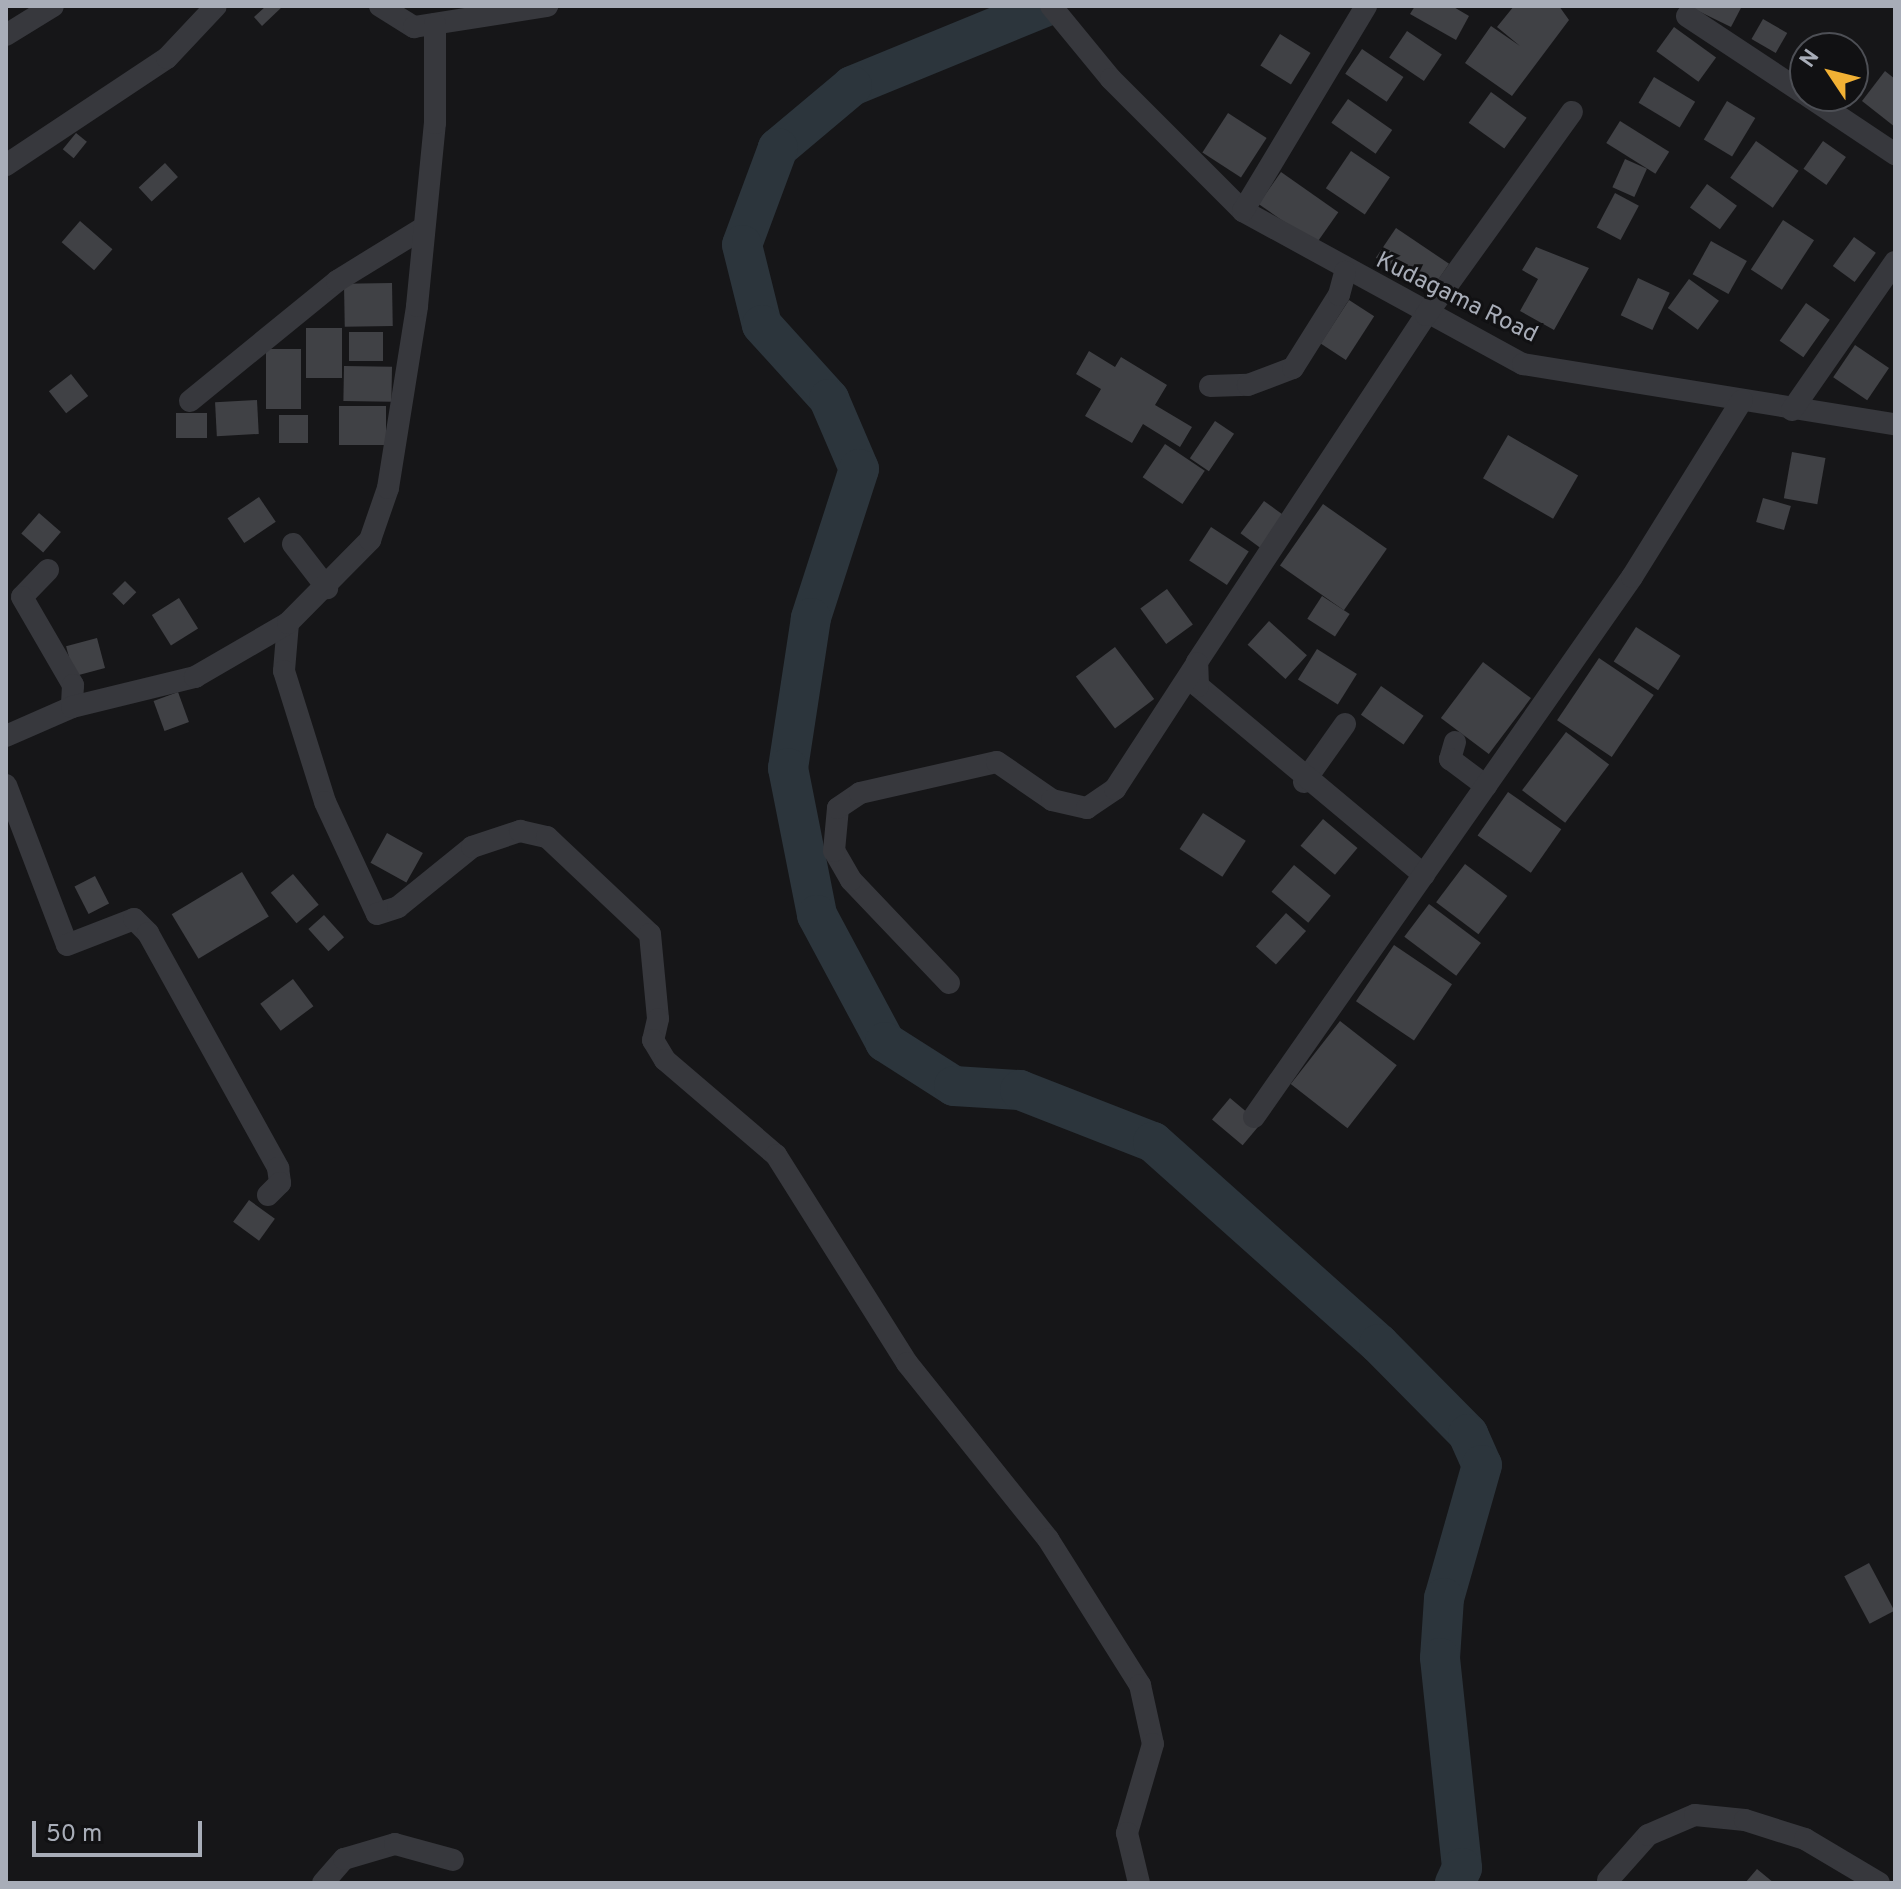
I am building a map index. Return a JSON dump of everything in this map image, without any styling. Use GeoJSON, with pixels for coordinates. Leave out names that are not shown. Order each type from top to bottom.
{"type":"FeatureCollection","features":[{"type":"Feature","properties":{"kind":"street"},"geometry":{"type":"LineString","coordinates":[[6,35],[53,6]]}},
{"type":"Feature","properties":{"kind":"street"},"geometry":{"type":"LineString","coordinates":[[6,165],[167,58],[216,6]]}},
{"type":"Feature","properties":{"kind":"street"},"geometry":{"type":"LineString","coordinates":[[380,6],[414,27],[547,6]]}},
{"type":"Feature","properties":{"kind":"street","name":"Kudagama Road"},"geometry":{"type":"LineString","coordinates":[[1051,6],[1111,79],[1243,211],[1345,272],[1523,364],[1792,410],[1895,424]]}},
{"type":"Feature","properties":{"kind":"street"},"geometry":{"type":"LineString","coordinates":[[1243,211],[1366,6]]}},
{"type":"Feature","properties":{"kind":"street"},"geometry":{"type":"LineString","coordinates":[[1687,16],[1789,84]]}},
{"type":"Feature","properties":{"kind":"street"},"geometry":{"type":"LineString","coordinates":[[6,736],[72,707],[195,677],[288,623],[327,588],[370,540],[388,488],[423,228],[435,24]]}},
{"type":"Feature","properties":{"kind":"street"},"geometry":{"type":"LineString","coordinates":[[949,983],[851,880],[834,851],[838,808],[860,793],[997,762],[1052,800],[1087,808],[1115,789],[1426,315],[1572,112]]}},
{"type":"Feature","properties":{"kind":"street"},"geometry":{"type":"LineString","coordinates":[[1832,112],[1895,154]]}},
{"type":"Feature","properties":{"kind":"street"},"geometry":{"type":"LineString","coordinates":[[190,401],[337,281],[423,228]]}},
{"type":"Feature","properties":{"kind":"street"},"geometry":{"type":"LineString","coordinates":[[1792,410],[1895,262]]}},
{"type":"Feature","properties":{"kind":"street"},"geometry":{"type":"LineString","coordinates":[[1210,386],[1248,385],[1293,368],[1339,295],[1345,272]]}},
{"type":"Feature","properties":{"kind":"street"},"geometry":{"type":"LineString","coordinates":[[1254,1117],[1632,577],[1742,400]]}},
{"type":"Feature","properties":{"kind":"street"},"geometry":{"type":"LineString","coordinates":[[293,544],[327,588]]}},
{"type":"Feature","properties":{"kind":"street"},"geometry":{"type":"LineString","coordinates":[[48,570],[22,597],[73,685],[72,707]]}},
{"type":"Feature","properties":{"kind":"street"},"geometry":{"type":"LineString","coordinates":[[288,623],[284,671],[325,802],[377,914],[398,907],[472,847],[520,831],[547,837],[650,934],[653,1040],[665,1060],[776,1155],[907,1363],[1048,1539],[1140,1685],[1153,1744],[1127,1833],[1139,1883]]}},
{"type":"Feature","properties":{"kind":"street"},"geometry":{"type":"LineString","coordinates":[[1197,662],[1198,686],[1304,782],[1424,875]]}},
{"type":"Feature","properties":{"kind":"street"},"geometry":{"type":"LineString","coordinates":[[1304,782],[1345,724]]}},
{"type":"Feature","properties":{"kind":"street"},"geometry":{"type":"LineString","coordinates":[[1455,742],[1450,759],[1486,786]]}},
{"type":"Feature","properties":{"kind":"street"},"geometry":{"type":"LineString","coordinates":[[6,785],[67,945],[134,919],[148,933],[278,1168],[280,1183],[268,1195]]}},
{"type":"Feature","properties":{"kind":"street"},"geometry":{"type":"LineString","coordinates":[[1608,1880],[1648,1835],[1695,1815],[1745,1820],[1805,1839],[1879,1883]]}},
{"type":"Feature","properties":{"kind":"street"},"geometry":{"type":"LineString","coordinates":[[323,1883],[344,1859],[395,1844],[453,1860]]}},
{"type":"Feature","properties":{"kind":"building"},"geometry":{"type":"Polygon","coordinates":[[[266,6],[283,6],[262,26],[254,17],[266,6]]]}},
{"type":"Feature","properties":{"kind":"building"},"geometry":{"type":"Polygon","coordinates":[[[1415,6],[1452,6],[1469,16],[1456,40],[1410,14],[1415,6]]]}},
{"type":"Feature","properties":{"kind":"building"},"geometry":{"type":"Polygon","coordinates":[[[1514,6],[1559,6],[1569,20],[1512,96],[1465,63],[1491,26],[1520,46],[1497,27],[1514,6]]]}},
{"type":"Feature","properties":{"kind":"building"},"geometry":{"type":"Polygon","coordinates":[[[1688,6],[1742,6],[1731,27],[1688,6]]]}},
{"type":"Feature","properties":{"kind":"building"},"geometry":{"type":"Polygon","coordinates":[[[1763,19],[1787,33],[1776,53],[1752,39],[1763,19]]]}},
{"type":"Feature","properties":{"kind":"building"},"geometry":{"type":"Polygon","coordinates":[[[1674,27],[1716,58],[1698,82],[1656,51],[1674,27]]]}},
{"type":"Feature","properties":{"kind":"building"},"geometry":{"type":"Polygon","coordinates":[[[1407,31],[1442,54],[1424,81],[1389,58],[1407,31]]]}},
{"type":"Feature","properties":{"kind":"building"},"geometry":{"type":"Polygon","coordinates":[[[1280,34],[1311,53],[1291,84],[1260,65],[1280,34]]]}},
{"type":"Feature","properties":{"kind":"building"},"geometry":{"type":"Polygon","coordinates":[[[1362,49],[1403,77],[1387,102],[1345,74],[1362,49]]]}},
{"type":"Feature","properties":{"kind":"building"},"geometry":{"type":"Polygon","coordinates":[[[1885,71],[1895,79],[1895,127],[1869,107],[1869,92],[1885,71]]]}},
{"type":"Feature","properties":{"kind":"building"},"geometry":{"type":"Polygon","coordinates":[[[1654,77],[1695,102],[1680,127],[1639,103],[1654,77]]]}},
{"type":"Feature","properties":{"kind":"building"},"geometry":{"type":"Polygon","coordinates":[[[1491,92],[1527,118],[1504,149],[1469,123],[1491,92]]]}},
{"type":"Feature","properties":{"kind":"building"},"geometry":{"type":"Polygon","coordinates":[[[1348,99],[1392,130],[1376,154],[1331,123],[1348,99]]]}},
{"type":"Feature","properties":{"kind":"building"},"geometry":{"type":"Polygon","coordinates":[[[1727,101],[1755,118],[1732,157],[1704,140],[1727,101]]]}},
{"type":"Feature","properties":{"kind":"building"},"geometry":{"type":"Polygon","coordinates":[[[1827,112],[1842,112],[1836,119],[1827,112]]]}},
{"type":"Feature","properties":{"kind":"building"},"geometry":{"type":"Polygon","coordinates":[[[1228,113],[1267,138],[1241,177],[1202,152],[1228,113]]]}},
{"type":"Feature","properties":{"kind":"building"},"geometry":{"type":"Polygon","coordinates":[[[1620,121],[1669,152],[1655,174],[1606,143],[1620,121]]]}},
{"type":"Feature","properties":{"kind":"building"},"geometry":{"type":"Polygon","coordinates":[[[76,133],[87,142],[74,158],[63,149],[76,133]]]}},
{"type":"Feature","properties":{"kind":"building"},"geometry":{"type":"Polygon","coordinates":[[[1756,141],[1799,171],[1773,208],[1730,178],[1756,141]]]}},
{"type":"Feature","properties":{"kind":"building"},"geometry":{"type":"Polygon","coordinates":[[[1823,141],[1846,157],[1826,185],[1803,169],[1823,141]]]}},
{"type":"Feature","properties":{"kind":"building"},"geometry":{"type":"Polygon","coordinates":[[[1351,151],[1390,177],[1365,215],[1326,188],[1351,151]]]}},
{"type":"Feature","properties":{"kind":"building"},"geometry":{"type":"Polygon","coordinates":[[[1625,159],[1647,169],[1634,197],[1612,187],[1625,159]]]}},
{"type":"Feature","properties":{"kind":"building"},"geometry":{"type":"Polygon","coordinates":[[[165,163],[178,177],[152,201],[139,188],[165,163]]]}},
{"type":"Feature","properties":{"kind":"building"},"geometry":{"type":"Polygon","coordinates":[[[1281,172],[1338,212],[1316,244],[1259,204],[1281,172]]]}},
{"type":"Feature","properties":{"kind":"building"},"geometry":{"type":"Polygon","coordinates":[[[1707,184],[1737,206],[1720,229],[1690,207],[1707,184]]]}},
{"type":"Feature","properties":{"kind":"building"},"geometry":{"type":"Polygon","coordinates":[[[1615,193],[1639,206],[1621,240],[1597,227],[1615,193]]]}},
{"type":"Feature","properties":{"kind":"building"},"geometry":{"type":"Polygon","coordinates":[[[1783,220],[1814,240],[1782,290],[1751,269],[1783,220]]]}},
{"type":"Feature","properties":{"kind":"building"},"geometry":{"type":"Polygon","coordinates":[[[80,221],[112,249],[94,270],[62,242],[80,221]]]}},
{"type":"Feature","properties":{"kind":"building"},"geometry":{"type":"Polygon","coordinates":[[[1396,228],[1449,264],[1429,294],[1376,258],[1396,228]]]}},
{"type":"Feature","properties":{"kind":"building"},"geometry":{"type":"Polygon","coordinates":[[[1854,237],[1876,253],[1855,282],[1833,266],[1854,237]]]}},
{"type":"Feature","properties":{"kind":"building"},"geometry":{"type":"Polygon","coordinates":[[[1711,241],[1747,261],[1728,294],[1693,274],[1711,241]]]}},
{"type":"Feature","properties":{"kind":"building"},"geometry":{"type":"Polygon","coordinates":[[[1536,247],[1589,268],[1554,330],[1520,311],[1538,279],[1522,270],[1536,247]]]}},
{"type":"Feature","properties":{"kind":"building"},"geometry":{"type":"Polygon","coordinates":[[[1638,278],[1670,293],[1652,330],[1621,315],[1638,278]]]}},
{"type":"Feature","properties":{"kind":"building"},"geometry":{"type":"Polygon","coordinates":[[[1689,279],[1719,301],[1698,330],[1668,308],[1689,279]]]}},
{"type":"Feature","properties":{"kind":"building"},"geometry":{"type":"Polygon","coordinates":[[[392,283],[393,326],[345,327],[344,284],[392,283]]]}},
{"type":"Feature","properties":{"kind":"building"},"geometry":{"type":"Polygon","coordinates":[[[1349,300],[1374,316],[1346,360],[1321,344],[1349,300]]]}},
{"type":"Feature","properties":{"kind":"building"},"geometry":{"type":"Polygon","coordinates":[[[1806,303],[1830,320],[1803,357],[1780,341],[1806,303]]]}},
{"type":"Feature","properties":{"kind":"building"},"geometry":{"type":"Polygon","coordinates":[[[306,328],[342,328],[342,378],[306,378],[306,328]]]}},
{"type":"Feature","properties":{"kind":"building"},"geometry":{"type":"Polygon","coordinates":[[[349,332],[383,332],[383,361],[349,361],[349,332]]]}},
{"type":"Feature","properties":{"kind":"building"},"geometry":{"type":"Polygon","coordinates":[[[1855,345],[1889,368],[1867,400],[1833,377],[1855,345]]]}},
{"type":"Feature","properties":{"kind":"building"},"geometry":{"type":"Polygon","coordinates":[[[266,349],[301,349],[301,409],[266,409],[266,349]]]}},
{"type":"Feature","properties":{"kind":"building"},"geometry":{"type":"Polygon","coordinates":[[[1089,351],[1115,367],[1121,357],[1167,385],[1155,405],[1192,427],[1180,447],[1143,424],[1132,443],[1085,416],[1101,389],[1076,374],[1089,351]]]}},
{"type":"Feature","properties":{"kind":"building"},"geometry":{"type":"Polygon","coordinates":[[[344,366],[392,367],[391,402],[343,401],[344,366]]]}},
{"type":"Feature","properties":{"kind":"building"},"geometry":{"type":"Polygon","coordinates":[[[71,374],[88,396],[66,413],[49,391],[71,374]]]}},
{"type":"Feature","properties":{"kind":"building"},"geometry":{"type":"Polygon","coordinates":[[[257,400],[259,434],[217,436],[215,402],[257,400]]]}},
{"type":"Feature","properties":{"kind":"building"},"geometry":{"type":"Polygon","coordinates":[[[339,406],[386,406],[386,445],[339,445],[339,406]]]}},
{"type":"Feature","properties":{"kind":"building"},"geometry":{"type":"Polygon","coordinates":[[[176,413],[207,413],[207,438],[176,438],[176,413]]]}},
{"type":"Feature","properties":{"kind":"building"},"geometry":{"type":"Polygon","coordinates":[[[279,415],[308,415],[308,443],[279,443],[279,415]]]}},
{"type":"Feature","properties":{"kind":"building"},"geometry":{"type":"Polygon","coordinates":[[[1215,421],[1234,434],[1209,471],[1190,458],[1215,421]]]}},
{"type":"Feature","properties":{"kind":"building"},"geometry":{"type":"Polygon","coordinates":[[[1508,435],[1578,476],[1553,519],[1483,478],[1508,435]]]}},
{"type":"Feature","properties":{"kind":"building"},"geometry":{"type":"Polygon","coordinates":[[[1165,444],[1205,471],[1182,504],[1143,477],[1165,444]]]}},
{"type":"Feature","properties":{"kind":"building"},"geometry":{"type":"Polygon","coordinates":[[[1792,452],[1825,458],[1817,504],[1784,498],[1792,452]]]}},
{"type":"Feature","properties":{"kind":"building"},"geometry":{"type":"Polygon","coordinates":[[[259,497],[276,522],[244,543],[227,518],[259,497]]]}},
{"type":"Feature","properties":{"kind":"building"},"geometry":{"type":"Polygon","coordinates":[[[1763,498],[1791,506],[1784,530],[1756,522],[1763,498]]]}},
{"type":"Feature","properties":{"kind":"building"},"geometry":{"type":"Polygon","coordinates":[[[1264,501],[1285,516],[1262,549],[1240,533],[1264,501]]]}},
{"type":"Feature","properties":{"kind":"building"},"geometry":{"type":"Polygon","coordinates":[[[1323,504],[1387,549],[1344,610],[1280,565],[1323,504]]]}},
{"type":"Feature","properties":{"kind":"building"},"geometry":{"type":"Polygon","coordinates":[[[39,513],[61,532],[43,552],[21,533],[39,513]]]}},
{"type":"Feature","properties":{"kind":"building"},"geometry":{"type":"Polygon","coordinates":[[[1211,527],[1249,552],[1227,585],[1189,561],[1211,527]]]}},
{"type":"Feature","properties":{"kind":"building"},"geometry":{"type":"Polygon","coordinates":[[[125,581],[136,592],[124,605],[112,594],[125,581]]]}},
{"type":"Feature","properties":{"kind":"building"},"geometry":{"type":"Polygon","coordinates":[[[1167,589],[1193,625],[1166,644],[1140,608],[1167,589]]]}},
{"type":"Feature","properties":{"kind":"building"},"geometry":{"type":"Polygon","coordinates":[[[1322,596],[1350,614],[1335,637],[1307,619],[1322,596]]]}},
{"type":"Feature","properties":{"kind":"building"},"geometry":{"type":"Polygon","coordinates":[[[179,598],[198,629],[171,645],[152,615],[179,598]]]}},
{"type":"Feature","properties":{"kind":"building"},"geometry":{"type":"Polygon","coordinates":[[[1269,621],[1307,655],[1285,679],[1248,645],[1269,621]]]}},
{"type":"Feature","properties":{"kind":"building"},"geometry":{"type":"Polygon","coordinates":[[[1636,627],[1680,656],[1658,690],[1614,661],[1636,627]]]}},
{"type":"Feature","properties":{"kind":"building"},"geometry":{"type":"Polygon","coordinates":[[[97,638],[105,668],[74,676],[66,646],[97,638]]]}},
{"type":"Feature","properties":{"kind":"building"},"geometry":{"type":"Polygon","coordinates":[[[1115,647],[1154,699],[1115,728],[1076,676],[1115,647]]]}},
{"type":"Feature","properties":{"kind":"building"},"geometry":{"type":"Polygon","coordinates":[[[1317,649],[1357,674],[1338,704],[1298,680],[1317,649]]]}},
{"type":"Feature","properties":{"kind":"building"},"geometry":{"type":"Polygon","coordinates":[[[1599,658],[1654,695],[1612,757],[1557,720],[1599,658]]]}},
{"type":"Feature","properties":{"kind":"building"},"geometry":{"type":"Polygon","coordinates":[[[1483,662],[1531,698],[1489,754],[1441,718],[1483,662]]]}},
{"type":"Feature","properties":{"kind":"building"},"geometry":{"type":"Polygon","coordinates":[[[1381,686],[1424,716],[1404,744],[1361,715],[1381,686]]]}},
{"type":"Feature","properties":{"kind":"building"},"geometry":{"type":"Polygon","coordinates":[[[178,692],[189,722],[165,731],[154,701],[178,692]]]}},
{"type":"Feature","properties":{"kind":"building"},"geometry":{"type":"Polygon","coordinates":[[[1566,732],[1609,764],[1565,823],[1522,790],[1566,732]]]}},
{"type":"Feature","properties":{"kind":"building"},"geometry":{"type":"Polygon","coordinates":[[[1508,792],[1561,829],[1531,873],[1478,835],[1508,792]]]}},
{"type":"Feature","properties":{"kind":"building"},"geometry":{"type":"Polygon","coordinates":[[[1203,813],[1246,841],[1222,877],[1180,849],[1203,813]]]}},
{"type":"Feature","properties":{"kind":"building"},"geometry":{"type":"Polygon","coordinates":[[[1323,819],[1357,848],[1335,875],[1301,846],[1323,819]]]}},
{"type":"Feature","properties":{"kind":"building"},"geometry":{"type":"Polygon","coordinates":[[[387,833],[423,853],[406,883],[371,863],[387,833]]]}},
{"type":"Feature","properties":{"kind":"building"},"geometry":{"type":"Polygon","coordinates":[[[1465,864],[1507,896],[1478,934],[1436,902],[1465,864]]]}},
{"type":"Feature","properties":{"kind":"building"},"geometry":{"type":"Polygon","coordinates":[[[1294,865],[1331,896],[1308,923],[1272,892],[1294,865]]]}},
{"type":"Feature","properties":{"kind":"building"},"geometry":{"type":"Polygon","coordinates":[[[242,872],[269,917],[198,959],[172,914],[242,872]]]}},
{"type":"Feature","properties":{"kind":"building"},"geometry":{"type":"Polygon","coordinates":[[[293,874],[319,905],[296,923],[271,893],[293,874]]]}},
{"type":"Feature","properties":{"kind":"building"},"geometry":{"type":"Polygon","coordinates":[[[95,876],[109,904],[89,914],[75,886],[95,876]]]}},
{"type":"Feature","properties":{"kind":"building"},"geometry":{"type":"Polygon","coordinates":[[[1429,904],[1481,943],[1456,976],[1404,937],[1429,904]]]}},
{"type":"Feature","properties":{"kind":"building"},"geometry":{"type":"Polygon","coordinates":[[[1286,913],[1306,931],[1276,965],[1256,946],[1286,913]]]}},
{"type":"Feature","properties":{"kind":"building"},"geometry":{"type":"Polygon","coordinates":[[[324,915],[344,937],[328,951],[308,929],[324,915]]]}},
{"type":"Feature","properties":{"kind":"building"},"geometry":{"type":"Polygon","coordinates":[[[1394,945],[1452,984],[1414,1041],[1356,1001],[1394,945]]]}},
{"type":"Feature","properties":{"kind":"building"},"geometry":{"type":"Polygon","coordinates":[[[293,979],[313,1006],[281,1031],[260,1004],[293,979]]]}},
{"type":"Feature","properties":{"kind":"building"},"geometry":{"type":"Polygon","coordinates":[[[1340,1021],[1397,1065],[1347,1128],[1291,1084],[1340,1021]]]}},
{"type":"Feature","properties":{"kind":"building"},"geometry":{"type":"Polygon","coordinates":[[[1230,1098],[1261,1124],[1243,1145],[1212,1119],[1230,1098]]]}},
{"type":"Feature","properties":{"kind":"building"},"geometry":{"type":"Polygon","coordinates":[[[249,1200],[275,1219],[259,1241],[233,1222],[249,1200]]]}},
{"type":"Feature","properties":{"kind":"building"},"geometry":{"type":"Polygon","coordinates":[[[1869,1563],[1894,1611],[1870,1624],[1844,1576],[1869,1563]]]}},
{"type":"Feature","properties":{"kind":"building"},"geometry":{"type":"Polygon","coordinates":[[[1757,1869],[1774,1883],[1745,1883],[1757,1869]]]}},
{"type":"Feature","properties":{"kind":"waterway"},"geometry":{"type":"LineString","coordinates":[[1047,6],[852,86],[778,148],[742,245],[762,325],[829,399],[859,469],[811,618],[788,768],[817,915],[885,1042],[954,1086],[1020,1090],[1153,1142],[1379,1344],[1468,1434],[1482,1465],[1444,1598],[1440,1658],[1462,1868],[1455,1883]]}}]}
